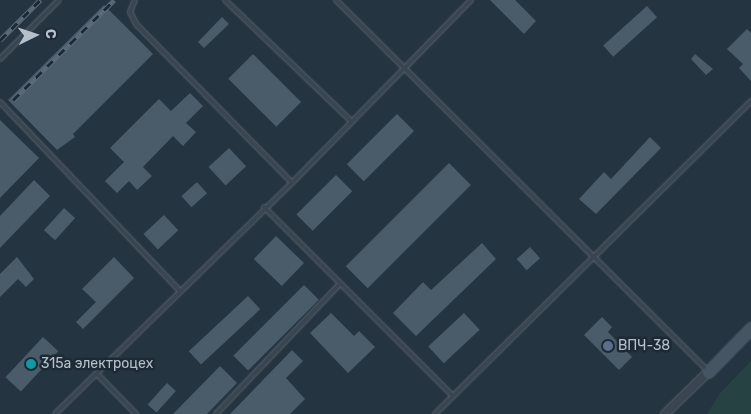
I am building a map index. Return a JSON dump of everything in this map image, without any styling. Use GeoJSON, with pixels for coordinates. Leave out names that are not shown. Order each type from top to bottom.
{"type":"FeatureCollection","features":[{"type":"Feature","properties":{"kind":"street"},"geometry":{"type":"LineString","coordinates":[[665,414],[751,328]]}},
{"type":"Feature","properties":{"kind":"lane"},"geometry":{"type":"LineString","coordinates":[[0,59],[59,0]]}},
{"type":"Feature","properties":{"kind":"lane"},"geometry":{"type":"LineString","coordinates":[[135,0],[130,12],[137,25],[292,184]]}},
{"type":"Feature","properties":{"kind":"lane"},"geometry":{"type":"LineString","coordinates":[[225,0],[350,120]]}},
{"type":"Feature","properties":{"kind":"lane"},"geometry":{"type":"LineString","coordinates":[[336,0],[708,372]]}},
{"type":"Feature","properties":{"kind":"lane"},"geometry":{"type":"LineString","coordinates":[[55,414],[264,207],[292,184],[350,120],[471,0]]}},
{"type":"Feature","properties":{"kind":"lane"},"geometry":{"type":"LineString","coordinates":[[436,414],[751,101]]}},
{"type":"Feature","properties":{"kind":"lane"},"geometry":{"type":"LineString","coordinates":[[0,102],[179,290]]}},
{"type":"Feature","properties":{"kind":"lane"},"geometry":{"type":"LineString","coordinates":[[264,207],[453,396]]}},
{"type":"Feature","properties":{"kind":"lane"},"geometry":{"type":"LineString","coordinates":[[216,414],[340,284]]}},
{"type":"Feature","properties":{"kind":"lane"},"geometry":{"type":"LineString","coordinates":[[97,374],[136,414]]}},
{"type":"Feature","properties":{"kind":"green space"},"geometry":{"type":"Polygon","coordinates":[[[751,361],[751,414],[707,414],[720,393],[751,361]]]}},
{"type":"Feature","properties":{"kind":"building"},"geometry":{"type":"Polygon","coordinates":[[[490,0],[515,0],[536,21],[524,34],[490,0]]]}},
{"type":"Feature","properties":{"kind":"building"},"geometry":{"type":"Polygon","coordinates":[[[104,5],[153,54],[73,134],[75,137],[57,150],[8,100],[104,5]]]}},
{"type":"Feature","properties":{"kind":"building"},"geometry":{"type":"Polygon","coordinates":[[[647,6],[657,17],[613,57],[603,45],[647,6]]]}},
{"type":"Feature","properties":{"kind":"building"},"geometry":{"type":"Polygon","coordinates":[[[222,17],[229,24],[204,48],[198,42],[222,17]]]}},
{"type":"Feature","properties":{"kind":"building"},"geometry":{"type":"Polygon","coordinates":[[[747,29],[751,33],[751,81],[739,68],[743,64],[727,49],[747,29]]]}},
{"type":"Feature","properties":{"kind":"building"},"geometry":{"type":"Polygon","coordinates":[[[253,54],[301,102],[276,127],[228,79],[253,54]]]}},
{"type":"Feature","properties":{"kind":"building"},"geometry":{"type":"Polygon","coordinates":[[[695,54],[713,69],[706,75],[691,59],[695,54]]]}},
{"type":"Feature","properties":{"kind":"building"},"geometry":{"type":"Polygon","coordinates":[[[190,93],[203,106],[186,123],[196,132],[183,146],[173,136],[143,167],[152,176],[137,190],[129,181],[117,193],[105,181],[124,162],[110,148],[159,99],[171,111],[190,93]]]}},
{"type":"Feature","properties":{"kind":"building"},"geometry":{"type":"Polygon","coordinates":[[[397,114],[414,131],[364,181],[347,164],[397,114]]]}},
{"type":"Feature","properties":{"kind":"building"},"geometry":{"type":"Polygon","coordinates":[[[0,120],[39,158],[0,198],[0,120]]]}},
{"type":"Feature","properties":{"kind":"building"},"geometry":{"type":"Polygon","coordinates":[[[650,137],[661,148],[596,214],[579,199],[604,172],[611,179],[650,137]]]}},
{"type":"Feature","properties":{"kind":"building"},"geometry":{"type":"Polygon","coordinates":[[[229,148],[246,166],[226,185],[209,167],[229,148]]]}},
{"type":"Feature","properties":{"kind":"building"},"geometry":{"type":"Polygon","coordinates":[[[449,163],[471,185],[368,288],[346,266],[449,163]]]}},
{"type":"Feature","properties":{"kind":"building"},"geometry":{"type":"Polygon","coordinates":[[[336,175],[352,191],[313,231],[296,215],[336,175]]]}},
{"type":"Feature","properties":{"kind":"building"},"geometry":{"type":"Polygon","coordinates":[[[34,180],[50,196],[0,248],[0,216],[34,180]]]}},
{"type":"Feature","properties":{"kind":"building"},"geometry":{"type":"Polygon","coordinates":[[[197,182],[207,193],[191,207],[181,196],[197,182]]]}},
{"type":"Feature","properties":{"kind":"building"},"geometry":{"type":"Polygon","coordinates":[[[64,208],[75,218],[55,240],[44,230],[64,208]]]}},
{"type":"Feature","properties":{"kind":"building"},"geometry":{"type":"Polygon","coordinates":[[[164,215],[178,230],[158,249],[144,234],[164,215]]]}},
{"type":"Feature","properties":{"kind":"building"},"geometry":{"type":"Polygon","coordinates":[[[276,236],[304,263],[282,286],[254,259],[276,236]]]}},
{"type":"Feature","properties":{"kind":"building"},"geometry":{"type":"Polygon","coordinates":[[[482,243],[496,259],[416,336],[393,313],[423,282],[431,290],[482,243]]]}},
{"type":"Feature","properties":{"kind":"building"},"geometry":{"type":"Polygon","coordinates":[[[530,247],[540,258],[527,270],[517,259],[530,247]]]}},
{"type":"Feature","properties":{"kind":"building"},"geometry":{"type":"Polygon","coordinates":[[[17,257],[34,279],[26,287],[18,279],[0,297],[0,274],[17,257]]]}},
{"type":"Feature","properties":{"kind":"building"},"geometry":{"type":"Polygon","coordinates":[[[114,257],[134,278],[83,329],[76,322],[96,302],[82,289],[114,257]]]}},
{"type":"Feature","properties":{"kind":"building"},"geometry":{"type":"Polygon","coordinates":[[[304,285],[319,300],[248,371],[233,356],[304,285]]]}},
{"type":"Feature","properties":{"kind":"building"},"geometry":{"type":"Polygon","coordinates":[[[248,296],[260,309],[201,364],[189,351],[248,296]]]}},
{"type":"Feature","properties":{"kind":"building"},"geometry":{"type":"Polygon","coordinates":[[[331,313],[354,336],[359,331],[375,347],[348,373],[310,333],[331,313]]]}},
{"type":"Feature","properties":{"kind":"building"},"geometry":{"type":"Polygon","coordinates":[[[464,313],[480,330],[444,363],[428,346],[464,313]]]}},
{"type":"Feature","properties":{"kind":"building","name":"ВПЧ-38"},"geometry":{"type":"Polygon","coordinates":[[[602,317],[612,327],[608,332],[632,357],[619,370],[584,335],[602,317]]]}},
{"type":"Feature","properties":{"kind":"building","name":"315a электроцех"},"geometry":{"type":"Polygon","coordinates":[[[43,337],[58,351],[21,392],[5,377],[43,337]]]}},
{"type":"Feature","properties":{"kind":"building"},"geometry":{"type":"Polygon","coordinates":[[[292,350],[303,361],[286,378],[305,399],[290,414],[230,414],[292,350]]]}},
{"type":"Feature","properties":{"kind":"building"},"geometry":{"type":"Polygon","coordinates":[[[220,366],[237,383],[207,414],[173,414],[220,366]]]}},
{"type":"Feature","properties":{"kind":"building"},"geometry":{"type":"Polygon","coordinates":[[[167,383],[176,391],[157,413],[148,405],[167,383]]]}},
{"type":"Feature","properties":{"kind":"railway"},"geometry":{"type":"LineString","coordinates":[[0,40],[40,0]]}},
{"type":"Feature","properties":{"kind":"railway"},"geometry":{"type":"LineString","coordinates":[[13,100],[114,0]]}},
{"type":"Feature","properties":{"kind":"place","name":"ВПЧ-38"},"geometry":{"type":"Point","coordinates":[608,346]}},
{"type":"Feature","properties":{"kind":"place","name":"315a электроцех"},"geometry":{"type":"Point","coordinates":[31,364]}}]}
